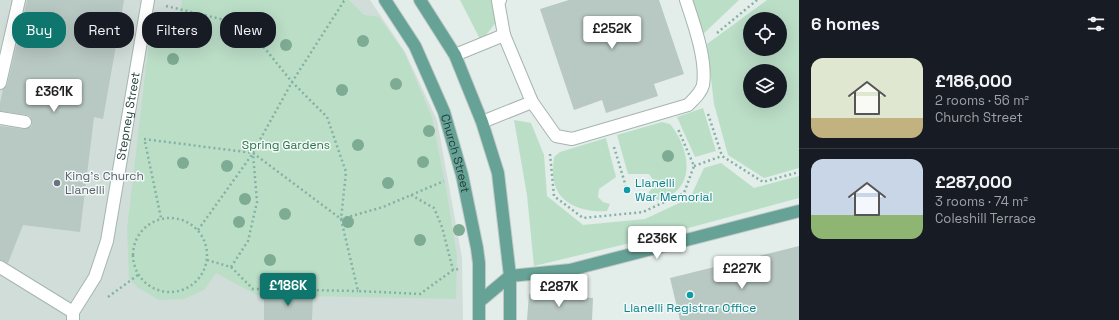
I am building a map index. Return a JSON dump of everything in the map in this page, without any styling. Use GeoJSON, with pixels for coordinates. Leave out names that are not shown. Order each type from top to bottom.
{"type":"FeatureCollection","features":[{"type":"Feature","properties":{"kind":"main road","name":"Church Street"},"geometry":{"type":"LineString","coordinates":[[385,0],[415,46],[444,112],[462,175],[479,263],[479,320]]}},
{"type":"Feature","properties":{"kind":"main road"},"geometry":{"type":"LineString","coordinates":[[420,0],[455,55],[482,122],[498,173],[510,276],[510,320]]}},
{"type":"Feature","properties":{"kind":"main road"},"geometry":{"type":"LineString","coordinates":[[479,302],[510,276],[570,270],[799,211]]}},
{"type":"Feature","properties":{"kind":"street"},"geometry":{"type":"LineString","coordinates":[[0,84],[19,0]]}},
{"type":"Feature","properties":{"kind":"street"},"geometry":{"type":"LineString","coordinates":[[500,0],[498,1],[504,35],[532,102],[556,136],[572,139],[688,105],[699,94],[703,86],[699,40],[686,0]]}},
{"type":"Feature","properties":{"kind":"street","name":"Stepney Street"},"geometry":{"type":"LineString","coordinates":[[73,316],[96,277],[107,241],[148,1]]}},
{"type":"Feature","properties":{"kind":"street"},"geometry":{"type":"LineString","coordinates":[[455,55],[504,35]]}},
{"type":"Feature","properties":{"kind":"street"},"geometry":{"type":"LineString","coordinates":[[482,122],[532,102]]}},
{"type":"Feature","properties":{"kind":"street"},"geometry":{"type":"LineString","coordinates":[[0,118],[25,122]]}},
{"type":"Feature","properties":{"kind":"street"},"geometry":{"type":"LineString","coordinates":[[0,267],[73,316]]}},
{"type":"Feature","properties":{"kind":"path"},"geometry":{"type":"LineString","coordinates":[[198,230],[253,153],[292,82],[344,1],[347,0]]}},
{"type":"Feature","properties":{"kind":"path"},"geometry":{"type":"LineString","coordinates":[[716,34],[756,0]]}},
{"type":"Feature","properties":{"kind":"path"},"geometry":{"type":"LineString","coordinates":[[148,1],[246,25],[292,82],[327,117],[346,172],[341,219],[358,291]]}},
{"type":"Feature","properties":{"kind":"path"},"geometry":{"type":"LineString","coordinates":[[707,107],[722,156],[763,182],[799,172]]}},
{"type":"Feature","properties":{"kind":"path"},"geometry":{"type":"LineString","coordinates":[[550,154],[554,196],[583,218],[643,212],[684,193],[694,166],[676,124]]}},
{"type":"Feature","properties":{"kind":"path"},"geometry":{"type":"LineString","coordinates":[[124,137],[253,153],[341,219]]}},
{"type":"Feature","properties":{"kind":"path"},"geometry":{"type":"LineString","coordinates":[[144,139],[161,218]]}},
{"type":"Feature","properties":{"kind":"path"},"geometry":{"type":"LineString","coordinates":[[612,143],[627,190]]}},
{"type":"Feature","properties":{"kind":"path"},"geometry":{"type":"LineString","coordinates":[[231,267],[248,241],[257,202],[253,153]]}},
{"type":"Feature","properties":{"kind":"path"},"geometry":{"type":"LineString","coordinates":[[694,166],[722,156]]}},
{"type":"Feature","properties":{"kind":"path"},"geometry":{"type":"LineString","coordinates":[[341,219],[383,207],[462,175]]}},
{"type":"Feature","properties":{"kind":"path"},"geometry":{"type":"LineString","coordinates":[[411,195],[434,208],[442,227],[453,270]]}},
{"type":"Feature","properties":{"kind":"path"},"geometry":{"type":"LineString","coordinates":[[161,218],[181,219],[198,230],[204,239],[207,249],[207,260],[203,272],[195,283],[184,290],[172,292],[159,291],[147,285],[138,275],[132,252],[135,241],[141,231],[150,223],[161,218]]}},
{"type":"Feature","properties":{"kind":"path"},"geometry":{"type":"LineString","coordinates":[[207,260],[231,267],[253,289],[420,294],[453,270],[479,263]]}},
{"type":"Feature","properties":{"kind":"shaded area","name":"Spring Gardens"},"geometry":{"type":"Polygon","coordinates":[[[0,0],[370,0],[405,52],[437,120],[462,258],[463,320],[0,320],[0,0]]]}},
{"type":"Feature","properties":{"kind":"green space","name":"Spring Gardens"},"geometry":{"type":"Polygon","coordinates":[[[181,0],[349,0],[364,15],[379,17],[404,52],[432,117],[447,194],[457,257],[456,299],[257,295],[216,273],[204,290],[184,299],[159,300],[137,287],[129,278],[127,229],[148,48],[212,48],[212,12],[178,12],[182,4],[181,0]]]}},
{"type":"Feature","properties":{"kind":"green space"},"geometry":{"type":"Polygon","coordinates":[[[460,0],[493,0],[492,5],[498,20],[481,41],[460,0]]]}},
{"type":"Feature","properties":{"kind":"green space"},"geometry":{"type":"Polygon","coordinates":[[[691,0],[739,0],[702,35],[691,0]]]}},
{"type":"Feature","properties":{"kind":"green space"},"geometry":{"type":"Polygon","coordinates":[[[767,0],[799,0],[799,168],[764,178],[728,155],[714,104],[707,44],[743,18],[743,56],[787,56],[787,12],[751,12],[767,0]]]}},
{"type":"Feature","properties":{"kind":"green space"},"geometry":{"type":"Polygon","coordinates":[[[703,108],[716,151],[695,157],[677,117],[703,108]]]}},
{"type":"Feature","properties":{"kind":"green space"},"geometry":{"type":"Polygon","coordinates":[[[514,120],[531,123],[544,155],[547,196],[583,225],[645,219],[690,198],[704,168],[721,163],[754,188],[799,176],[799,198],[655,237],[534,266],[527,195],[514,120]]]}},
{"type":"Feature","properties":{"kind":"green space"},"geometry":{"type":"Polygon","coordinates":[[[662,122],[670,124],[677,134],[686,156],[686,168],[685,178],[680,188],[671,195],[658,200],[648,193],[652,188],[654,181],[649,174],[628,174],[617,135],[662,122]]]}},
{"type":"Feature","properties":{"kind":"green space"},"geometry":{"type":"Polygon","coordinates":[[[606,138],[616,177],[599,189],[598,197],[603,202],[610,204],[607,211],[592,211],[576,207],[563,198],[558,192],[553,179],[554,157],[560,152],[606,138]]]}},
{"type":"Feature","properties":{"kind":"building"},"geometry":{"type":"Polygon","coordinates":[[[27,0],[124,0],[122,12],[74,12],[74,48],[116,48],[103,119],[94,117],[80,232],[23,225],[8,263],[0,260],[0,126],[24,129],[31,127],[32,123],[30,116],[0,111],[3,89],[7,85],[16,48],[66,48],[66,12],[24,12],[27,0]]]}},
{"type":"Feature","properties":{"kind":"building"},"geometry":{"type":"Polygon","coordinates":[[[569,0],[659,0],[684,74],[654,84],[658,96],[606,113],[602,100],[574,110],[540,9],[569,0]]]}},
{"type":"Feature","properties":{"kind":"building"},"geometry":{"type":"Polygon","coordinates":[[[799,246],[799,320],[680,320],[670,278],[799,246]]]}},
{"type":"Feature","properties":{"kind":"building"},"geometry":{"type":"Polygon","coordinates":[[[264,294],[313,295],[312,320],[264,320],[264,294]]]}},
{"type":"Feature","properties":{"kind":"building"},"geometry":{"type":"Polygon","coordinates":[[[529,294],[593,298],[592,320],[527,320],[529,294]]]}},
{"type":"Feature","properties":{"kind":"place","name":"King's Church Llanelli"},"geometry":{"type":"Point","coordinates":[57,183]}},
{"type":"Feature","properties":{"kind":"place","name":"Llanelli War Memorial"},"geometry":{"type":"Point","coordinates":[627,190]}},
{"type":"Feature","properties":{"kind":"place","name":"Llanelli Registrar Office"},"geometry":{"type":"Point","coordinates":[690,295]}}]}
